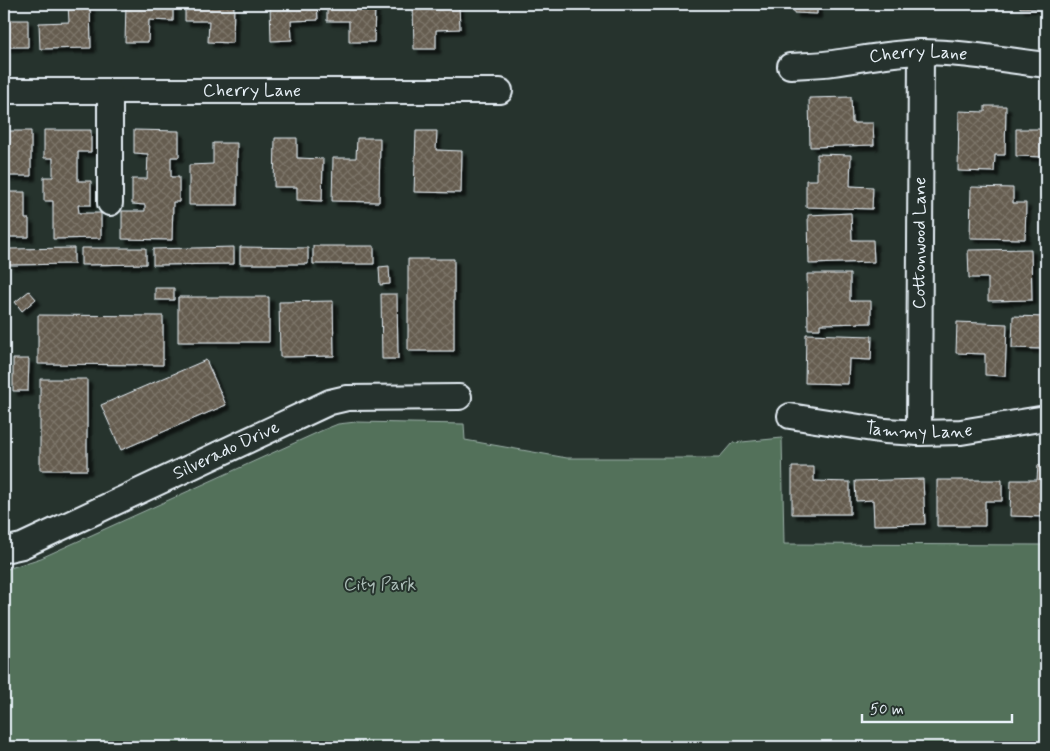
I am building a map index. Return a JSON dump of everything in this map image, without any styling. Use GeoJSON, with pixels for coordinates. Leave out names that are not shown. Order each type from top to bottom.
{"type":"FeatureCollection","features":[{"type":"Feature","properties":{"kind":"street","name":"Cherry Lane"},"geometry":{"type":"LineString","coordinates":[[790,66],[831,63],[877,55],[921,52],[981,56],[1046,65]]}},
{"type":"Feature","properties":{"kind":"street","name":"Cottonwood Lane"},"geometry":{"type":"LineString","coordinates":[[919,433],[921,52]]}},
{"type":"Feature","properties":{"kind":"street","name":"Cherry Lane"},"geometry":{"type":"LineString","coordinates":[[4,91],[500,91]]}},
{"type":"Feature","properties":{"kind":"street"},"geometry":{"type":"LineString","coordinates":[[110,91],[110,202]]}},
{"type":"Feature","properties":{"kind":"street","name":"Silverado Drive"},"geometry":{"type":"LineString","coordinates":[[4,550],[22,546],[330,402],[347,398],[459,397]]}},
{"type":"Feature","properties":{"kind":"street","name":"Tammy Lane"},"geometry":{"type":"LineString","coordinates":[[790,416],[885,431],[919,433],[960,432],[1046,418]]}},
{"type":"Feature","properties":{"kind":"green space","name":"City Park"},"geometry":{"type":"Polygon","coordinates":[[[356,422],[464,424],[465,440],[567,458],[719,458],[732,443],[782,438],[784,544],[1046,545],[1046,747],[4,747],[4,570],[41,558],[323,430],[338,424],[356,422]]]}},
{"type":"Feature","properties":{"kind":"building"},"geometry":{"type":"Polygon","coordinates":[[[68,4],[90,4],[91,48],[40,49],[39,23],[69,22],[68,4]]]}},
{"type":"Feature","properties":{"kind":"building"},"geometry":{"type":"Polygon","coordinates":[[[126,4],[173,4],[173,21],[149,20],[148,42],[125,42],[126,4]]]}},
{"type":"Feature","properties":{"kind":"building"},"geometry":{"type":"Polygon","coordinates":[[[185,4],[234,4],[233,43],[208,42],[209,21],[185,21],[185,4]]]}},
{"type":"Feature","properties":{"kind":"building"},"geometry":{"type":"Polygon","coordinates":[[[270,4],[317,4],[318,20],[291,21],[292,40],[271,41],[270,4]]]}},
{"type":"Feature","properties":{"kind":"building"},"geometry":{"type":"Polygon","coordinates":[[[327,4],[375,4],[374,42],[349,42],[349,21],[327,21],[327,4]]]}},
{"type":"Feature","properties":{"kind":"building"},"geometry":{"type":"Polygon","coordinates":[[[413,4],[459,4],[460,29],[436,30],[436,49],[414,49],[413,4]]]}},
{"type":"Feature","properties":{"kind":"building"},"geometry":{"type":"Polygon","coordinates":[[[794,4],[817,4],[817,14],[794,13],[794,4]]]}},
{"type":"Feature","properties":{"kind":"building"},"geometry":{"type":"Polygon","coordinates":[[[1020,4],[1044,4],[1044,8],[1020,8],[1020,4]]]}},
{"type":"Feature","properties":{"kind":"building"},"geometry":{"type":"Polygon","coordinates":[[[4,20],[28,20],[28,47],[4,47],[4,20]]]}},
{"type":"Feature","properties":{"kind":"building"},"geometry":{"type":"Polygon","coordinates":[[[851,97],[852,123],[873,123],[874,145],[810,147],[809,98],[851,97]]]}},
{"type":"Feature","properties":{"kind":"building"},"geometry":{"type":"Polygon","coordinates":[[[985,106],[1006,106],[1005,155],[995,155],[994,172],[958,171],[959,111],[985,112],[985,106]]]}},
{"type":"Feature","properties":{"kind":"building"},"geometry":{"type":"Polygon","coordinates":[[[1016,129],[1046,129],[1046,157],[1016,156],[1016,129]]]}},
{"type":"Feature","properties":{"kind":"building"},"geometry":{"type":"Polygon","coordinates":[[[44,130],[91,130],[91,152],[78,152],[78,181],[91,181],[91,205],[78,205],[79,213],[101,213],[101,238],[53,239],[53,201],[44,201],[44,177],[53,177],[53,158],[44,158],[44,130]]]}},
{"type":"Feature","properties":{"kind":"building"},"geometry":{"type":"Polygon","coordinates":[[[134,130],[179,131],[179,157],[171,157],[171,177],[179,177],[179,202],[173,202],[172,240],[122,239],[122,211],[145,211],[145,205],[132,204],[132,179],[147,179],[148,154],[134,153],[134,130]]]}},
{"type":"Feature","properties":{"kind":"building"},"geometry":{"type":"Polygon","coordinates":[[[4,131],[31,131],[31,176],[4,176],[4,131]]]}},
{"type":"Feature","properties":{"kind":"building"},"geometry":{"type":"Polygon","coordinates":[[[416,131],[437,131],[436,150],[462,151],[461,193],[414,192],[416,131]]]}},
{"type":"Feature","properties":{"kind":"building"},"geometry":{"type":"Polygon","coordinates":[[[275,138],[297,138],[297,158],[323,159],[322,201],[297,200],[297,187],[274,187],[275,138]]]}},
{"type":"Feature","properties":{"kind":"building"},"geometry":{"type":"Polygon","coordinates":[[[357,138],[380,138],[379,202],[332,201],[333,158],[356,158],[357,138]]]}},
{"type":"Feature","properties":{"kind":"building"},"geometry":{"type":"Polygon","coordinates":[[[213,143],[237,143],[237,205],[189,205],[189,165],[213,164],[213,143]]]}},
{"type":"Feature","properties":{"kind":"building"},"geometry":{"type":"Polygon","coordinates":[[[817,154],[851,155],[850,186],[873,187],[872,209],[806,207],[806,180],[817,180],[817,154]]]}},
{"type":"Feature","properties":{"kind":"building"},"geometry":{"type":"Polygon","coordinates":[[[971,187],[1013,188],[1013,203],[1026,203],[1025,239],[970,238],[971,187]]]}},
{"type":"Feature","properties":{"kind":"building"},"geometry":{"type":"Polygon","coordinates":[[[4,192],[25,192],[25,219],[29,219],[29,237],[4,237],[4,192]]]}},
{"type":"Feature","properties":{"kind":"building"},"geometry":{"type":"Polygon","coordinates":[[[851,213],[852,240],[873,240],[874,262],[809,264],[808,215],[851,213]]]}},
{"type":"Feature","properties":{"kind":"building"},"geometry":{"type":"Polygon","coordinates":[[[313,246],[374,246],[374,264],[313,264],[313,246]]]}},
{"type":"Feature","properties":{"kind":"building"},"geometry":{"type":"Polygon","coordinates":[[[234,247],[234,264],[153,265],[153,249],[234,247]]]}},
{"type":"Feature","properties":{"kind":"building"},"geometry":{"type":"Polygon","coordinates":[[[240,247],[308,248],[308,264],[240,264],[240,247]]]}},
{"type":"Feature","properties":{"kind":"building"},"geometry":{"type":"Polygon","coordinates":[[[74,248],[74,264],[9,265],[9,249],[74,248]]]}},
{"type":"Feature","properties":{"kind":"building"},"geometry":{"type":"Polygon","coordinates":[[[81,248],[146,248],[146,264],[81,265],[81,248]]]}},
{"type":"Feature","properties":{"kind":"building"},"geometry":{"type":"Polygon","coordinates":[[[1031,249],[1032,300],[988,301],[988,278],[969,278],[968,250],[1031,249]]]}},
{"type":"Feature","properties":{"kind":"building"},"geometry":{"type":"Polygon","coordinates":[[[408,259],[454,259],[454,351],[408,351],[408,259]]]}},
{"type":"Feature","properties":{"kind":"building"},"geometry":{"type":"Polygon","coordinates":[[[389,266],[390,284],[380,285],[379,267],[389,266]]]}},
{"type":"Feature","properties":{"kind":"building"},"geometry":{"type":"Polygon","coordinates":[[[807,274],[850,274],[850,301],[871,301],[871,323],[820,324],[820,329],[808,329],[807,274]]]}},
{"type":"Feature","properties":{"kind":"building"},"geometry":{"type":"Polygon","coordinates":[[[155,288],[174,288],[174,300],[155,300],[155,288]]]}},
{"type":"Feature","properties":{"kind":"building"},"geometry":{"type":"Polygon","coordinates":[[[29,291],[36,299],[22,311],[15,302],[29,291]]]}},
{"type":"Feature","properties":{"kind":"building"},"geometry":{"type":"Polygon","coordinates":[[[381,294],[397,294],[398,359],[382,359],[381,294]]]}},
{"type":"Feature","properties":{"kind":"building"},"geometry":{"type":"Polygon","coordinates":[[[178,297],[269,297],[269,342],[178,342],[178,297]]]}},
{"type":"Feature","properties":{"kind":"building"},"geometry":{"type":"Polygon","coordinates":[[[333,301],[334,356],[280,357],[279,302],[333,301]]]}},
{"type":"Feature","properties":{"kind":"building"},"geometry":{"type":"Polygon","coordinates":[[[38,315],[163,316],[163,365],[38,364],[38,315]]]}},
{"type":"Feature","properties":{"kind":"building"},"geometry":{"type":"Polygon","coordinates":[[[1013,316],[1046,317],[1046,365],[1042,365],[1043,349],[1012,348],[1013,316]]]}},
{"type":"Feature","properties":{"kind":"building"},"geometry":{"type":"Polygon","coordinates":[[[957,322],[1007,324],[1005,376],[985,375],[985,354],[956,353],[957,322]]]}},
{"type":"Feature","properties":{"kind":"building"},"geometry":{"type":"Polygon","coordinates":[[[806,334],[872,336],[871,360],[849,359],[848,384],[805,383],[806,334]]]}},
{"type":"Feature","properties":{"kind":"building"},"geometry":{"type":"Polygon","coordinates":[[[13,359],[29,359],[28,391],[13,391],[13,359]]]}},
{"type":"Feature","properties":{"kind":"building"},"geometry":{"type":"Polygon","coordinates":[[[206,360],[226,405],[121,450],[101,405],[206,360]]]}},
{"type":"Feature","properties":{"kind":"building"},"geometry":{"type":"Polygon","coordinates":[[[40,379],[87,379],[87,470],[40,470],[40,379]]]}},
{"type":"Feature","properties":{"kind":"building"},"geometry":{"type":"Polygon","coordinates":[[[1038,465],[1046,465],[1046,517],[1010,516],[1011,480],[1037,480],[1038,465]]]}},
{"type":"Feature","properties":{"kind":"building"},"geometry":{"type":"Polygon","coordinates":[[[792,467],[814,467],[814,481],[850,482],[850,514],[792,514],[792,467]]]}},
{"type":"Feature","properties":{"kind":"building"},"geometry":{"type":"Polygon","coordinates":[[[923,479],[925,524],[874,525],[873,500],[856,501],[855,481],[923,479]]]}},
{"type":"Feature","properties":{"kind":"building"},"geometry":{"type":"Polygon","coordinates":[[[937,480],[1002,480],[1002,501],[985,501],[985,526],[937,526],[937,480]]]}}]}
